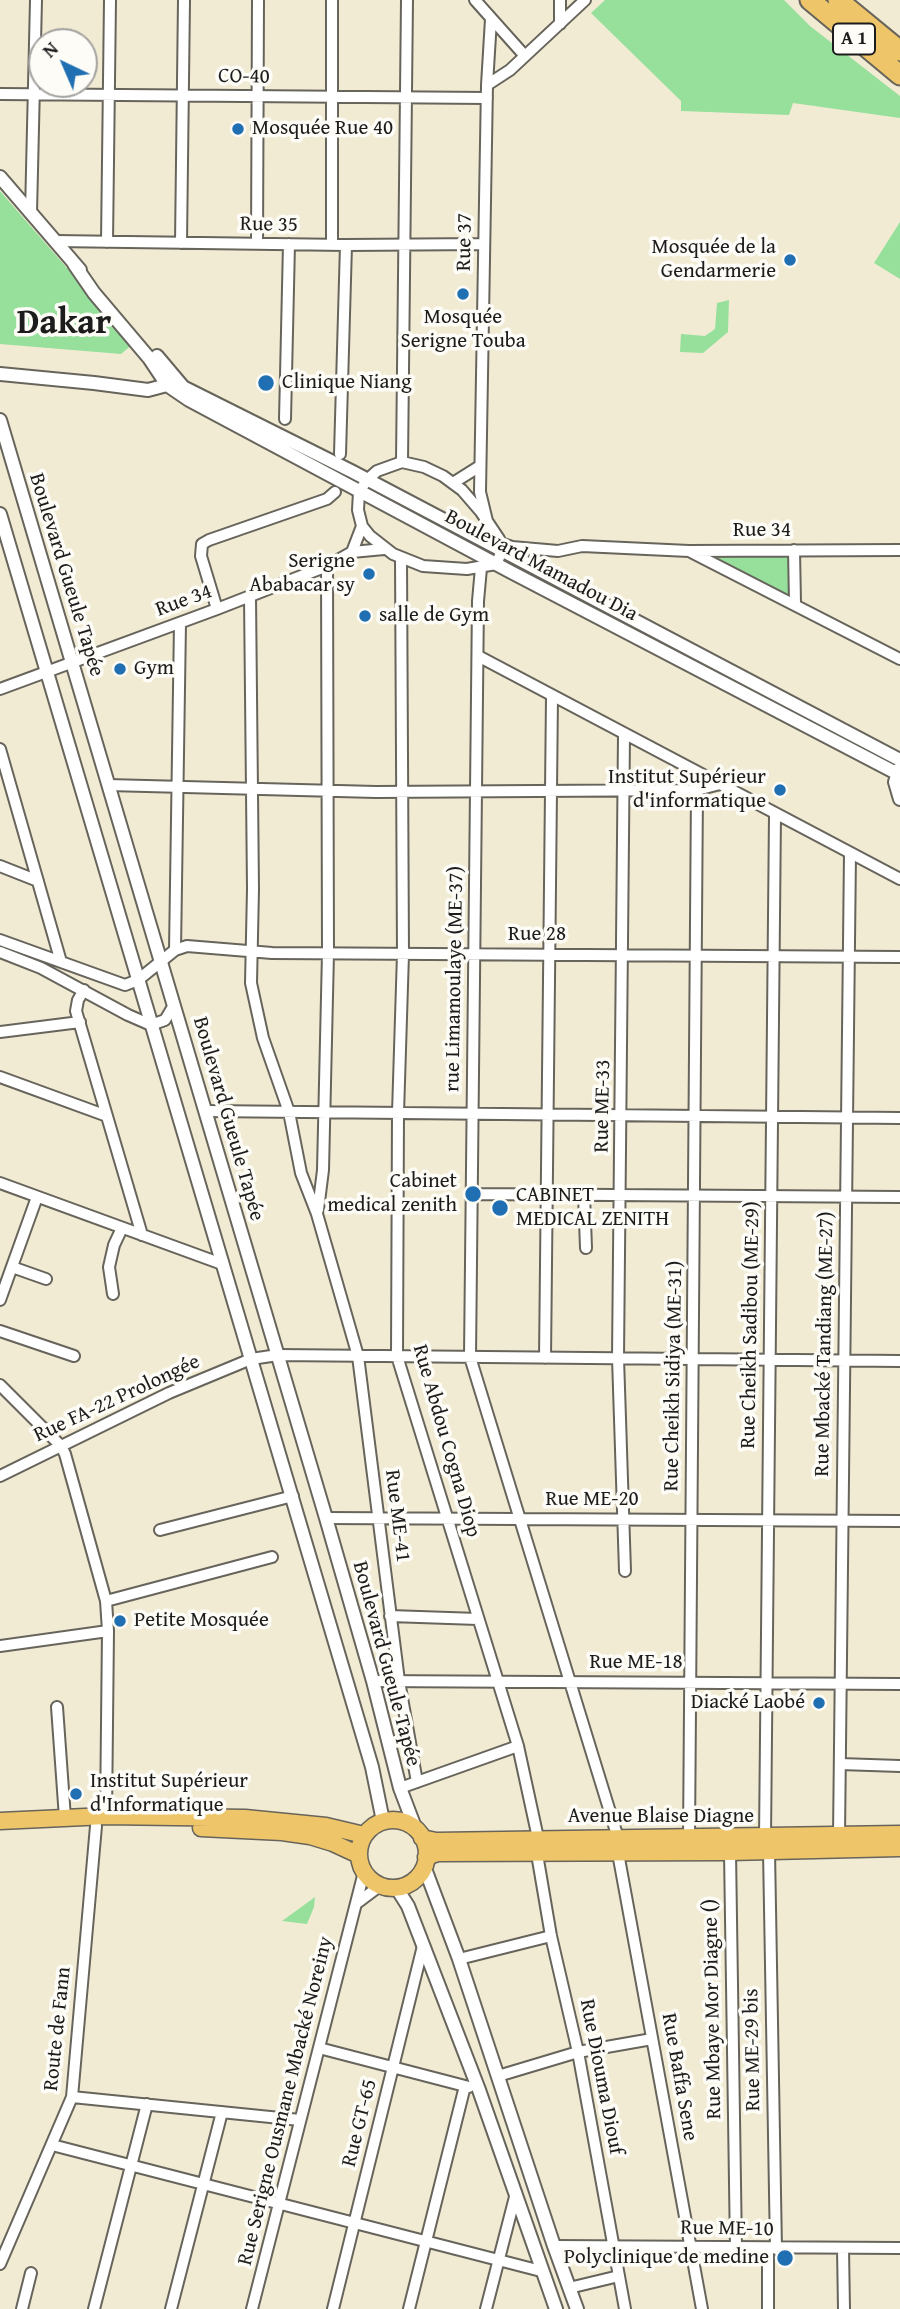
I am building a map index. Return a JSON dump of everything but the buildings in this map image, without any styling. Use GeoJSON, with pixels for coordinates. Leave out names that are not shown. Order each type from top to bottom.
{"type":"FeatureCollection","features":[{"type":"Feature","properties":{"kind":"highway","name":"A 1"},"geometry":{"type":"LineString","coordinates":[[810,0],[900,75]]}},
{"type":"Feature","properties":{"kind":"highway","name":"A 1"},"geometry":{"type":"LineString","coordinates":[[838,0],[900,51]]}},
{"type":"Feature","properties":{"kind":"main road"},"geometry":{"type":"LineString","coordinates":[[0,1821],[65,1818],[282,1832],[333,1843],[359,1856]]}},
{"type":"Feature","properties":{"kind":"main road"},"geometry":{"type":"LineString","coordinates":[[0,1832],[101,1821],[275,1819],[326,1826],[364,1835]]}},
{"type":"Feature","properties":{"kind":"main road"},"geometry":{"type":"LineString","coordinates":[[399,1820],[419,1834],[425,1861],[413,1881],[388,1886],[364,1872],[359,1856],[364,1835],[373,1826],[383,1821],[399,1820]]}},
{"type":"Feature","properties":{"kind":"main road","name":"Avenue Blaise Diagne"},"geometry":{"type":"LineString","coordinates":[[419,1834],[471,1847]]}},
{"type":"Feature","properties":{"kind":"main road","name":"Avenue Blaise Diagne"},"geometry":{"type":"LineString","coordinates":[[425,1861],[438,1853],[471,1847],[618,1845],[730,1852],[767,1844],[839,1836],[900,1834]]}},
{"type":"Feature","properties":{"kind":"main road","name":"Avenue Blaise Diagne"},"geometry":{"type":"LineString","coordinates":[[618,1845],[689,1837],[767,1844],[900,1848]]}},
{"type":"Feature","properties":{"kind":"street"},"geometry":{"type":"LineString","coordinates":[[35,28],[36,0]]}},
{"type":"Feature","properties":{"kind":"street"},"geometry":{"type":"LineString","coordinates":[[107,242],[110,0]]}},
{"type":"Feature","properties":{"kind":"street"},"geometry":{"type":"LineString","coordinates":[[181,243],[184,0]]}},
{"type":"Feature","properties":{"kind":"street"},"geometry":{"type":"LineString","coordinates":[[257,244],[258,0]]}},
{"type":"Feature","properties":{"kind":"street"},"geometry":{"type":"LineString","coordinates":[[332,0],[332,245]]}},
{"type":"Feature","properties":{"kind":"street"},"geometry":{"type":"LineString","coordinates":[[402,462],[407,0]]}},
{"type":"Feature","properties":{"kind":"street"},"geometry":{"type":"LineString","coordinates":[[475,0],[487,10],[525,55]]}},
{"type":"Feature","properties":{"kind":"street"},"geometry":{"type":"LineString","coordinates":[[560,0],[560,24]]}},
{"type":"Feature","properties":{"kind":"street"},"geometry":{"type":"LineString","coordinates":[[487,85],[510,70],[585,0]]}},
{"type":"Feature","properties":{"kind":"street","name":"Rue 37"},"geometry":{"type":"LineString","coordinates":[[487,10],[480,466],[480,492],[487,521]]}},
{"type":"Feature","properties":{"kind":"street","name":"CO-40"},"geometry":{"type":"LineString","coordinates":[[0,93],[28,94]]}},
{"type":"Feature","properties":{"kind":"street","name":"CO-40"},"geometry":{"type":"LineString","coordinates":[[98,94],[487,98]]}},
{"type":"Feature","properties":{"kind":"street"},"geometry":{"type":"LineString","coordinates":[[31,213],[34,98]]}},
{"type":"Feature","properties":{"kind":"street"},"geometry":{"type":"LineString","coordinates":[[0,177],[184,388]]}},
{"type":"Feature","properties":{"kind":"street","name":"Rue 35"},"geometry":{"type":"LineString","coordinates":[[55,241],[484,244]]}},
{"type":"Feature","properties":{"kind":"street"},"geometry":{"type":"LineString","coordinates":[[285,419],[289,244]]}},
{"type":"Feature","properties":{"kind":"street"},"geometry":{"type":"LineString","coordinates":[[340,454],[346,245]]}},
{"type":"Feature","properties":{"kind":"street"},"geometry":{"type":"LineString","coordinates":[[74,264],[94,293],[149,358],[167,385]]}},
{"type":"Feature","properties":{"kind":"street"},"geometry":{"type":"LineString","coordinates":[[148,390],[153,380],[149,358]]}},
{"type":"Feature","properties":{"kind":"street"},"geometry":{"type":"LineString","coordinates":[[0,374],[148,390],[167,385],[184,388]]}},
{"type":"Feature","properties":{"kind":"street","name":"Boulevard Mamadou Dia"},"geometry":{"type":"LineString","coordinates":[[167,385],[188,400],[359,492],[899,772]]}},
{"type":"Feature","properties":{"kind":"street","name":"Boulevard Mamadou Dia"},"geometry":{"type":"LineString","coordinates":[[184,388],[501,547],[900,760]]}},
{"type":"Feature","properties":{"kind":"street","name":"Boulevard Gueule Tapée"},"geometry":{"type":"LineString","coordinates":[[0,420],[326,1518],[373,1681],[400,1788],[419,1834]]}},
{"type":"Feature","properties":{"kind":"street"},"geometry":{"type":"LineString","coordinates":[[402,462],[424,467],[453,483],[487,521],[501,547],[496,564],[481,568],[423,566],[384,549],[362,526],[358,507],[359,492],[367,480],[385,467],[402,462]]}},
{"type":"Feature","properties":{"kind":"street"},"geometry":{"type":"LineString","coordinates":[[453,483],[480,466]]}},
{"type":"Feature","properties":{"kind":"street"},"geometry":{"type":"LineString","coordinates":[[217,609],[201,556],[202,544],[327,499],[335,492]]}},
{"type":"Feature","properties":{"kind":"street","name":"Boulevard Gueule Tapée"},"geometry":{"type":"LineString","coordinates":[[0,514],[2,531],[293,1496],[372,1767],[383,1821]]}},
{"type":"Feature","properties":{"kind":"street"},"geometry":{"type":"LineString","coordinates":[[362,526],[352,552],[384,549]]}},
{"type":"Feature","properties":{"kind":"street","name":"Rue 34"},"geometry":{"type":"LineString","coordinates":[[501,547],[558,551],[582,546],[689,551],[900,550]]}},
{"type":"Feature","properties":{"kind":"street"},"geometry":{"type":"LineString","coordinates":[[794,550],[795,603]]}},
{"type":"Feature","properties":{"kind":"street"},"geometry":{"type":"LineString","coordinates":[[689,551],[900,659]]}},
{"type":"Feature","properties":{"kind":"street","name":"Rue 34"},"geometry":{"type":"LineString","coordinates":[[0,689],[250,597],[327,566],[352,552]]}},
{"type":"Feature","properties":{"kind":"street","name":"Rue Abdou Cogna Diop"},"geometry":{"type":"LineString","coordinates":[[401,558],[403,954],[398,1113],[397,1356],[518,1746],[537,1846]]}},
{"type":"Feature","properties":{"kind":"street"},"geometry":{"type":"LineString","coordinates":[[317,1214],[323,1170],[328,953],[327,566]]}},
{"type":"Feature","properties":{"kind":"street","name":"rue Limamoulaye (ME-37)"},"geometry":{"type":"LineString","coordinates":[[481,568],[478,601],[470,1357],[569,1682]]}},
{"type":"Feature","properties":{"kind":"street","name":"Rue ME-41"},"geometry":{"type":"LineString","coordinates":[[250,597],[253,789],[250,951],[255,1006],[289,1112],[301,1173],[317,1214],[358,1356],[399,1681],[417,1782]]}},
{"type":"Feature","properties":{"kind":"street"},"geometry":{"type":"LineString","coordinates":[[0,940],[118,984],[131,984],[138,980],[175,950],[180,623]]}},
{"type":"Feature","properties":{"kind":"street"},"geometry":{"type":"LineString","coordinates":[[478,656],[900,879]]}},
{"type":"Feature","properties":{"kind":"street"},"geometry":{"type":"LineString","coordinates":[[545,1358],[547,954],[552,696]]}},
{"type":"Feature","properties":{"kind":"street","name":"Rue ME-33"},"geometry":{"type":"LineString","coordinates":[[624,734],[624,955],[618,1359],[625,1571]]}},
{"type":"Feature","properties":{"kind":"street"},"geometry":{"type":"LineString","coordinates":[[0,748],[61,962]]}},
{"type":"Feature","properties":{"kind":"street"},"geometry":{"type":"LineString","coordinates":[[899,772],[896,788],[900,799]]}},
{"type":"Feature","properties":{"kind":"street"},"geometry":{"type":"LineString","coordinates":[[108,785],[402,791],[697,790],[720,784]]}},
{"type":"Feature","properties":{"kind":"street","name":"Rue Cheikh Sidiya (ME-31)"},"geometry":{"type":"LineString","coordinates":[[689,1837],[697,790]]}},
{"type":"Feature","properties":{"kind":"street","name":"Rue Cheikh Sadibou (ME-29)"},"geometry":{"type":"LineString","coordinates":[[767,1844],[766,1684],[775,814]]}},
{"type":"Feature","properties":{"kind":"street","name":"Rue Mbacké Tandiang (ME-27)"},"geometry":{"type":"LineString","coordinates":[[839,1836],[850,853]]}},
{"type":"Feature","properties":{"kind":"street"},"geometry":{"type":"LineString","coordinates":[[0,866],[38,881]]}},
{"type":"Feature","properties":{"kind":"street","name":"Rue 28"},"geometry":{"type":"LineString","coordinates":[[175,950],[187,946],[328,953],[900,957]]}},
{"type":"Feature","properties":{"kind":"street"},"geometry":{"type":"LineString","coordinates":[[0,952],[41,968],[151,1025],[165,1020],[174,1005]]}},
{"type":"Feature","properties":{"kind":"street"},"geometry":{"type":"LineString","coordinates":[[84,990],[76,1007],[142,1235]]}},
{"type":"Feature","properties":{"kind":"street"},"geometry":{"type":"LineString","coordinates":[[0,1032],[80,1022]]}},
{"type":"Feature","properties":{"kind":"street"},"geometry":{"type":"LineString","coordinates":[[0,1077],[107,1116]]}},
{"type":"Feature","properties":{"kind":"street"},"geometry":{"type":"LineString","coordinates":[[205,1111],[900,1118]]}},
{"type":"Feature","properties":{"kind":"street"},"geometry":{"type":"LineString","coordinates":[[301,1173],[323,1170]]}},
{"type":"Feature","properties":{"kind":"street"},"geometry":{"type":"LineString","coordinates":[[0,1183],[222,1264]]}},
{"type":"Feature","properties":{"kind":"street"},"geometry":{"type":"LineString","coordinates":[[471,1194],[900,1197]]}},
{"type":"Feature","properties":{"kind":"street"},"geometry":{"type":"LineString","coordinates":[[584,1194],[586,1248]]}},
{"type":"Feature","properties":{"kind":"street"},"geometry":{"type":"LineString","coordinates":[[0,1300],[37,1197]]}},
{"type":"Feature","properties":{"kind":"street"},"geometry":{"type":"LineString","coordinates":[[113,1294],[109,1267],[114,1245],[122,1228]]}},
{"type":"Feature","properties":{"kind":"street"},"geometry":{"type":"LineString","coordinates":[[12,1266],[46,1279]]}},
{"type":"Feature","properties":{"kind":"street"},"geometry":{"type":"LineString","coordinates":[[0,1331],[74,1356]]}},
{"type":"Feature","properties":{"kind":"street","name":"Rue FA-22 Prolongée"},"geometry":{"type":"LineString","coordinates":[[0,1476],[169,1393],[251,1359],[278,1355],[900,1361]]}},
{"type":"Feature","properties":{"kind":"street"},"geometry":{"type":"LineString","coordinates":[[0,1385],[61,1447]]}},
{"type":"Feature","properties":{"kind":"street","name":"Route de Fann"},"geometry":{"type":"LineString","coordinates":[[0,2264],[72,2096],[101,1821],[108,1631],[106,1601],[61,1447]]}},
{"type":"Feature","properties":{"kind":"street"},"geometry":{"type":"LineString","coordinates":[[160,1530],[293,1496]]}},
{"type":"Feature","properties":{"kind":"street","name":"Rue ME-20"},"geometry":{"type":"LineString","coordinates":[[326,1518],[900,1521]]}},
{"type":"Feature","properties":{"kind":"street"},"geometry":{"type":"LineString","coordinates":[[106,1601],[272,1557]]}},
{"type":"Feature","properties":{"kind":"street"},"geometry":{"type":"LineString","coordinates":[[390,1616],[478,1619]]}},
{"type":"Feature","properties":{"kind":"street"},"geometry":{"type":"LineString","coordinates":[[0,1646],[108,1631]]}},
{"type":"Feature","properties":{"kind":"street","name":"Rue ME-18"},"geometry":{"type":"LineString","coordinates":[[373,1681],[900,1684]]}},
{"type":"Feature","properties":{"kind":"street","name":"Rue Baffa Sene"},"geometry":{"type":"LineString","coordinates":[[569,1682],[618,1845],[702,2309]]}},
{"type":"Feature","properties":{"kind":"street"},"geometry":{"type":"LineString","coordinates":[[57,1707],[65,1818]]}},
{"type":"Feature","properties":{"kind":"street"},"geometry":{"type":"LineString","coordinates":[[400,1788],[518,1746]]}},
{"type":"Feature","properties":{"kind":"street"},"geometry":{"type":"LineString","coordinates":[[840,1764],[900,1766]]}},
{"type":"Feature","properties":{"kind":"street","name":"Rue ME-29 bis"},"geometry":{"type":"LineString","coordinates":[[767,1844],[772,2249],[768,2309]]}},
{"type":"Feature","properties":{"kind":"street","name":"Rue Diouma Diouf"},"geometry":{"type":"LineString","coordinates":[[537,1846],[551,1936],[578,2052],[625,2309]]}},
{"type":"Feature","properties":{"kind":"street","name":"Rue Mbaye Mor Diagne ()"},"geometry":{"type":"LineString","coordinates":[[730,1852],[736,2249]]}},
{"type":"Feature","properties":{"kind":"street"},"geometry":{"type":"LineString","coordinates":[[425,1861],[577,2309]]}},
{"type":"Feature","properties":{"kind":"street"},"geometry":{"type":"LineString","coordinates":[[357,1903],[364,1872]]}},
{"type":"Feature","properties":{"kind":"street"},"geometry":{"type":"LineString","coordinates":[[357,1903],[388,1886],[408,1906],[479,2090],[555,2309]]}},
{"type":"Feature","properties":{"kind":"street","name":"Rue Serigne Ousmane Mbacké Noreiny"},"geometry":{"type":"LineString","coordinates":[[252,2309],[357,1903]]}},
{"type":"Feature","properties":{"kind":"street"},"geometry":{"type":"LineString","coordinates":[[458,1959],[551,1936]]}},
{"type":"Feature","properties":{"kind":"street","name":"Rue GT-65"},"geometry":{"type":"LineString","coordinates":[[333,2309],[423,1946]]}},
{"type":"Feature","properties":{"kind":"street"},"geometry":{"type":"LineString","coordinates":[[498,2076],[578,2052],[652,2039]]}},
{"type":"Feature","properties":{"kind":"street"},"geometry":{"type":"LineString","coordinates":[[319,2048],[479,2090]]}},
{"type":"Feature","properties":{"kind":"street"},"geometry":{"type":"LineString","coordinates":[[409,2309],[465,2086]]}},
{"type":"Feature","properties":{"kind":"street"},"geometry":{"type":"LineString","coordinates":[[72,2096],[300,2120]]}},
{"type":"Feature","properties":{"kind":"street"},"geometry":{"type":"LineString","coordinates":[[94,2309],[147,2104]]}},
{"type":"Feature","properties":{"kind":"street"},"geometry":{"type":"LineString","coordinates":[[171,2309],[222,2112]]}},
{"type":"Feature","properties":{"kind":"street"},"geometry":{"type":"LineString","coordinates":[[52,2145],[541,2271]]}},
{"type":"Feature","properties":{"kind":"street"},"geometry":{"type":"LineString","coordinates":[[486,2309],[516,2193]]}},
{"type":"Feature","properties":{"kind":"street","name":"Rue ME-10"},"geometry":{"type":"LineString","coordinates":[[554,2246],[900,2249]]}},
{"type":"Feature","properties":{"kind":"street"},"geometry":{"type":"LineString","coordinates":[[843,2248],[844,2309]]}},
{"type":"Feature","properties":{"kind":"street"},"geometry":{"type":"LineString","coordinates":[[22,2309],[31,2273]]}},
{"type":"Feature","properties":{"kind":"street"},"geometry":{"type":"LineString","coordinates":[[569,2288],[620,2276]]}},
{"type":"Feature","properties":{"kind":"green space"},"geometry":{"type":"Polygon","coordinates":[[[605,0],[784,0],[810,26],[900,96],[900,118],[793,103],[789,115],[681,111],[681,101],[591,13],[605,0]]]}},
{"type":"Feature","properties":{"kind":"green space"},"geometry":{"type":"Polygon","coordinates":[[[0,191],[133,344],[121,354],[0,344],[0,191]]]}},
{"type":"Feature","properties":{"kind":"green space"},"geometry":{"type":"Polygon","coordinates":[[[900,222],[900,279],[874,263],[900,222]]]}},
{"type":"Feature","properties":{"kind":"green space"},"geometry":{"type":"Polygon","coordinates":[[[729,300],[728,332],[703,353],[680,352],[681,334],[705,336],[715,329],[717,303],[729,300]]]}},
{"type":"Feature","properties":{"kind":"green space"},"geometry":{"type":"Polygon","coordinates":[[[788,554],[789,595],[707,555],[788,554]]]}},
{"type":"Feature","properties":{"kind":"green space"},"geometry":{"type":"Polygon","coordinates":[[[315,1897],[307,1924],[282,1921],[315,1897]]]}},
{"type":"Feature","properties":{"kind":"place","name":"Mosquée Rue 40"},"geometry":{"type":"Point","coordinates":[238,129]}},
{"type":"Feature","properties":{"kind":"place","name":"Mosquée de la Gendarmerie"},"geometry":{"type":"Point","coordinates":[790,260]}},
{"type":"Feature","properties":{"kind":"place","name":"Mosquée Serigne Touba"},"geometry":{"type":"Point","coordinates":[463,294]}},
{"type":"Feature","properties":{"kind":"place","name":"Clinique Niang"},"geometry":{"type":"Point","coordinates":[266,383]}},
{"type":"Feature","properties":{"kind":"place","name":"Serigne Ababacar sy"},"geometry":{"type":"Point","coordinates":[369,574]}},
{"type":"Feature","properties":{"kind":"place","name":"salle de Gym"},"geometry":{"type":"Point","coordinates":[365,616]}},
{"type":"Feature","properties":{"kind":"place","name":"Gym"},"geometry":{"type":"Point","coordinates":[120,669]}},
{"type":"Feature","properties":{"kind":"place","name":"Institut Supérieur d'informatique"},"geometry":{"type":"Point","coordinates":[780,790]}},
{"type":"Feature","properties":{"kind":"place","name":"Cabinet medical zenith"},"geometry":{"type":"Point","coordinates":[473,1194]}},
{"type":"Feature","properties":{"kind":"place","name":"CABINET MEDICAL ZENITH"},"geometry":{"type":"Point","coordinates":[500,1208]}},
{"type":"Feature","properties":{"kind":"place","name":"Petite Mosquée"},"geometry":{"type":"Point","coordinates":[120,1621]}},
{"type":"Feature","properties":{"kind":"place","name":"Diacké Laobé"},"geometry":{"type":"Point","coordinates":[819,1703]}},
{"type":"Feature","properties":{"kind":"place","name":"Institut Supérieur d'Informatique"},"geometry":{"type":"Point","coordinates":[76,1794]}},
{"type":"Feature","properties":{"kind":"place","name":"Polyclinique de medine"},"geometry":{"type":"Point","coordinates":[785,2258]}},
{"type":"Feature","properties":{"kind":"district","name":"Dakar"},"geometry":{"type":"Point","coordinates":[64,324]}}]}
